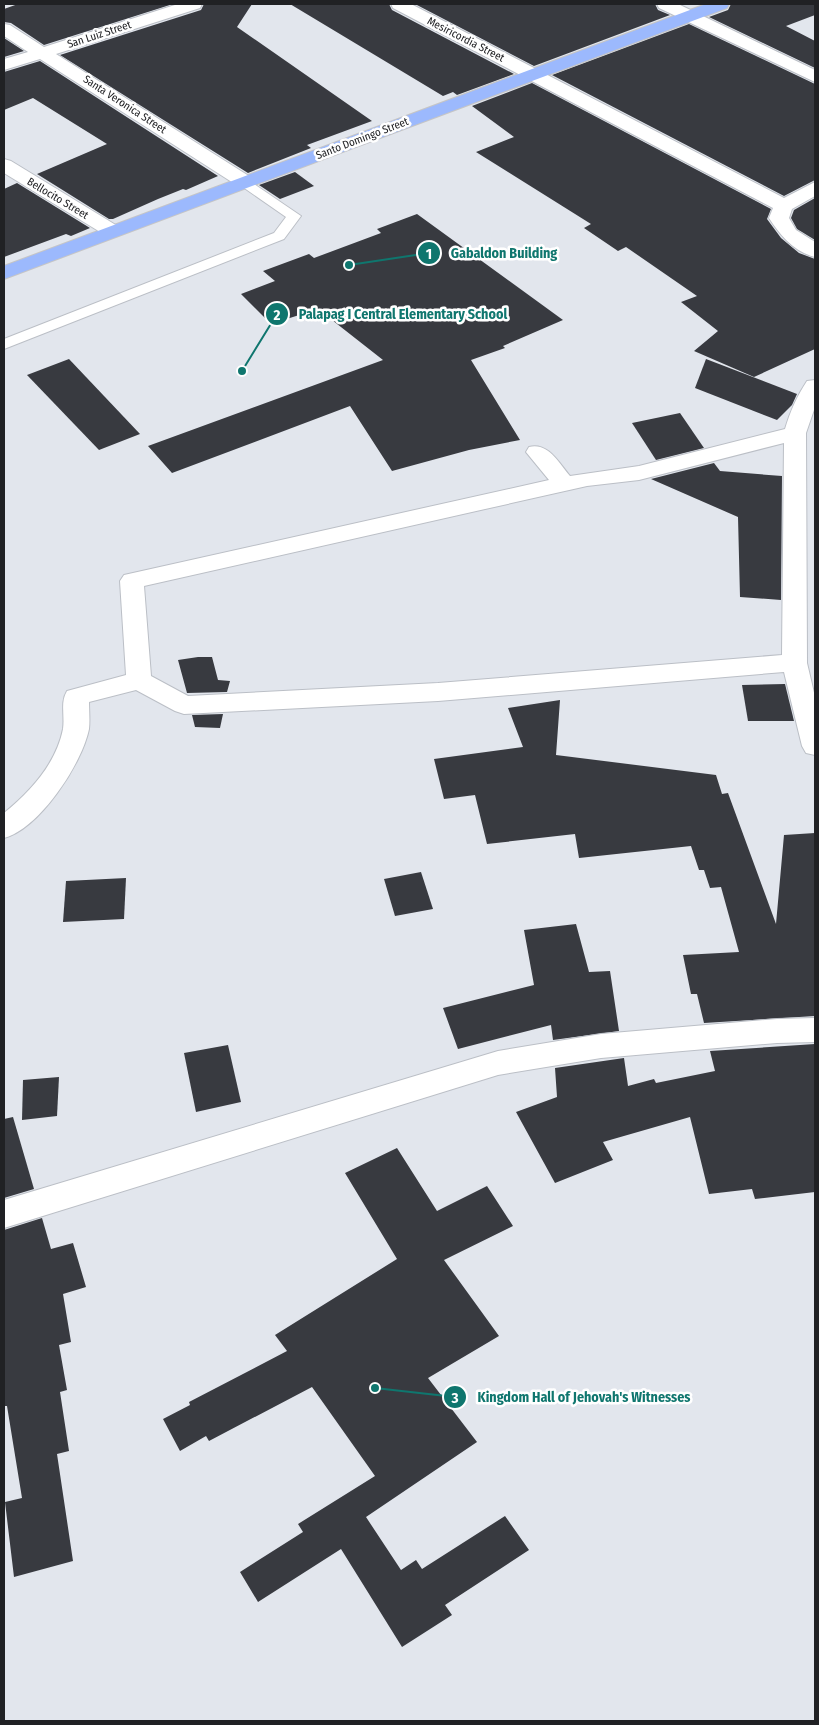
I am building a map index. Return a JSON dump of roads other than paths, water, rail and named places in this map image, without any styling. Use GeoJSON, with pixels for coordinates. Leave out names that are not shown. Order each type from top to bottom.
{"type":"FeatureCollection","features":[{"type":"Feature","properties":{"kind":"main road","name":"Santo Domingo Street"},"geometry":{"type":"LineString","coordinates":[[4,273],[721,4]]}},
{"type":"Feature","properties":{"kind":"street","name":"San Luiz Street"},"geometry":{"type":"LineString","coordinates":[[4,65],[194,4]]}},
{"type":"Feature","properties":{"kind":"street","name":"Mesiricordia Street"},"geometry":{"type":"LineString","coordinates":[[399,4],[784,206]]}},
{"type":"Feature","properties":{"kind":"street"},"geometry":{"type":"LineString","coordinates":[[665,4],[815,78]]}},
{"type":"Feature","properties":{"kind":"street","name":"Santa Veronica Street"},"geometry":{"type":"LineString","coordinates":[[4,28],[245,182]]}},
{"type":"Feature","properties":{"kind":"street","name":"Bellocito Street"},"geometry":{"type":"LineString","coordinates":[[4,165],[20,184],[112,232]]}},
{"type":"Feature","properties":{"kind":"street"},"geometry":{"type":"LineString","coordinates":[[815,188],[784,206],[779,218],[789,234],[815,251]]}},
{"type":"Feature","properties":{"kind":"street"},"geometry":{"type":"LineString","coordinates":[[815,386],[801,413],[795,433],[794,663],[815,746]]}},
{"type":"Feature","properties":{"kind":"street"},"geometry":{"type":"LineString","coordinates":[[138,680],[132,581],[587,479],[639,473],[795,433]]}},
{"type":"Feature","properties":{"kind":"street"},"geometry":{"type":"LineString","coordinates":[[537,452],[565,484]]}},
{"type":"Feature","properties":{"kind":"street"},"geometry":{"type":"LineString","coordinates":[[4,828],[54,781],[76,731],[76,697],[138,680],[184,706],[438,692],[794,663]]}},
{"type":"Feature","properties":{"kind":"street"},"geometry":{"type":"LineString","coordinates":[[4,1214],[498,1062],[601,1046],[777,1031],[815,1030]]}},
{"type":"Feature","properties":{"kind":"lane"},"geometry":{"type":"LineString","coordinates":[[4,344],[279,236],[294,216],[245,182]]}},
{"type":"Feature","properties":{"kind":"place","name":"Gabaldon Building"},"geometry":{"type":"Point","coordinates":[349,265]}},
{"type":"Feature","properties":{"kind":"place","name":"Palapag I Central Elementary School"},"geometry":{"type":"Point","coordinates":[242,371]}},
{"type":"Feature","properties":{"kind":"place","name":"Kingdom Hall of Jehovah's Witnesses"},"geometry":{"type":"Point","coordinates":[375,1388]}}]}
